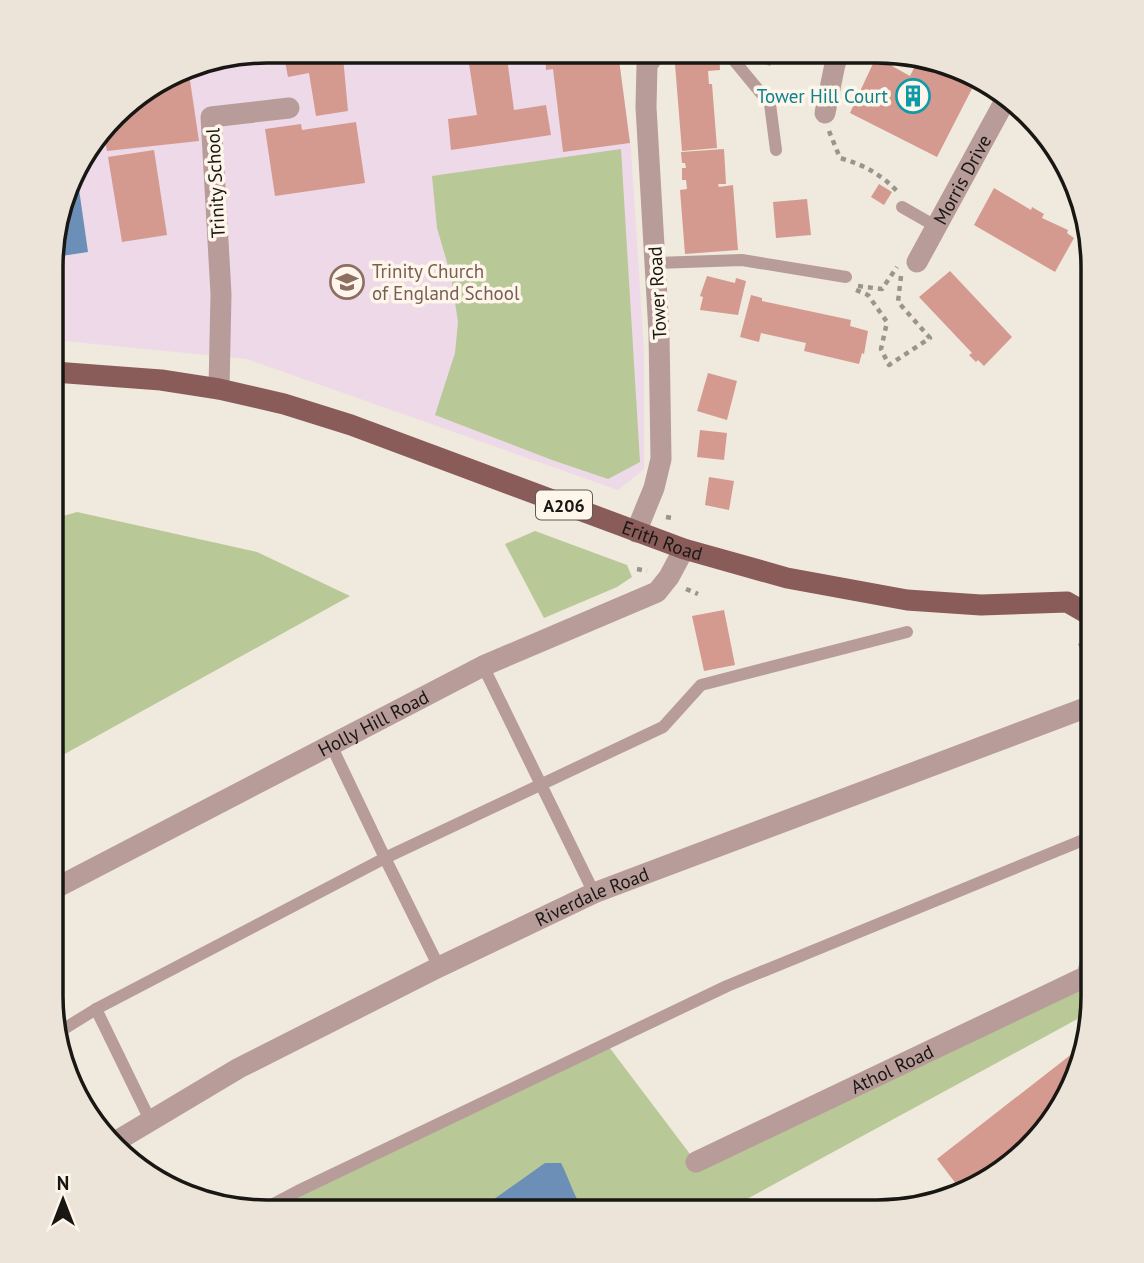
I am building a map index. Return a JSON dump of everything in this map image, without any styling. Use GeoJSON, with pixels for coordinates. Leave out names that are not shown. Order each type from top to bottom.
{"type":"FeatureCollection","features":[{"type":"Feature","properties":{"kind":"main road","name":"Erith Road"},"geometry":{"type":"LineString","coordinates":[[63,373],[160,380],[219,389],[284,404],[351,425],[684,549],[786,578],[907,600],[981,605],[1067,602],[1081,606]]}},
{"type":"Feature","properties":{"kind":"street","name":"Tower Road"},"geometry":{"type":"LineString","coordinates":[[636,532],[654,488],[661,459],[656,263],[646,107],[648,63]]}},
{"type":"Feature","properties":{"kind":"street"},"geometry":{"type":"LineString","coordinates":[[825,113],[835,63]]}},
{"type":"Feature","properties":{"kind":"street","name":"Morris Drive"},"geometry":{"type":"LineString","coordinates":[[918,262],[1002,106]]}},
{"type":"Feature","properties":{"kind":"street","name":"Trinity School"},"geometry":{"type":"LineString","coordinates":[[219,389],[222,327],[211,117],[289,108]]}},
{"type":"Feature","properties":{"kind":"street","name":"Holly Hill Road"},"geometry":{"type":"LineString","coordinates":[[63,884],[483,666],[657,593],[684,549]]}},
{"type":"Feature","properties":{"kind":"street","name":"Riverdale Road"},"geometry":{"type":"LineString","coordinates":[[121,1138],[239,1068],[439,967],[594,893],[1081,713]]}},
{"type":"Feature","properties":{"kind":"street","name":"Athol Road"},"geometry":{"type":"LineString","coordinates":[[696,1162],[1081,979]]}},
{"type":"Feature","properties":{"kind":"lane"},"geometry":{"type":"LineString","coordinates":[[736,63],[770,104],[776,150]]}},
{"type":"Feature","properties":{"kind":"lane"},"geometry":{"type":"LineString","coordinates":[[901,201],[937,227]]}},
{"type":"Feature","properties":{"kind":"lane"},"geometry":{"type":"LineString","coordinates":[[656,263],[742,261],[846,277]]}},
{"type":"Feature","properties":{"kind":"lane"},"geometry":{"type":"LineString","coordinates":[[66,1028],[96,1009],[385,858],[663,727],[701,685],[907,632]]}},
{"type":"Feature","properties":{"kind":"lane"},"geometry":{"type":"LineString","coordinates":[[483,666],[594,893]]}},
{"type":"Feature","properties":{"kind":"lane"},"geometry":{"type":"LineString","coordinates":[[331,745],[439,967]]}},
{"type":"Feature","properties":{"kind":"lane"},"geometry":{"type":"LineString","coordinates":[[281,1200],[727,986],[1081,841]]}},
{"type":"Feature","properties":{"kind":"lane"},"geometry":{"type":"LineString","coordinates":[[96,1009],[150,1120]]}},
{"type":"Feature","properties":{"kind":"path"},"geometry":{"type":"LineString","coordinates":[[825,113],[831,139],[840,158],[861,164],[881,175],[901,201]]}},
{"type":"Feature","properties":{"kind":"path"},"geometry":{"type":"LineString","coordinates":[[902,266],[898,302],[930,338],[889,365],[881,349],[887,322],[868,295],[848,287],[846,277],[857,285],[882,289],[896,267],[902,266]]}},
{"type":"Feature","properties":{"kind":"path"},"geometry":{"type":"LineString","coordinates":[[666,517],[673,518]]}},
{"type":"Feature","properties":{"kind":"path"},"geometry":{"type":"LineString","coordinates":[[637,569],[647,571]]}},
{"type":"Feature","properties":{"kind":"path"},"geometry":{"type":"LineString","coordinates":[[685,588],[698,594]]}},
{"type":"Feature","properties":{"kind":"shaded area","name":"Trinity Church of England School"},"geometry":{"type":"Polygon","coordinates":[[[619,63],[631,150],[644,351],[644,469],[618,490],[247,359],[63,341],[65,240],[78,189],[97,153],[143,105],[189,78],[240,65],[619,63]]]}},
{"type":"Feature","properties":{"kind":"green space"},"geometry":{"type":"Polygon","coordinates":[[[621,149],[640,462],[608,479],[435,415],[455,353],[458,322],[451,276],[437,228],[432,176],[621,149]]]}},
{"type":"Feature","properties":{"kind":"green space"},"geometry":{"type":"Polygon","coordinates":[[[77,512],[257,552],[350,596],[63,755],[63,516],[77,512]]]}},
{"type":"Feature","properties":{"kind":"green space"},"geometry":{"type":"Polygon","coordinates":[[[535,531],[627,565],[632,577],[617,587],[544,618],[505,544],[535,531]]]}},
{"type":"Feature","properties":{"kind":"green space"},"geometry":{"type":"Polygon","coordinates":[[[1081,979],[1080,1018],[745,1200],[283,1200],[606,1043],[696,1162],[1081,979]]]}},
{"type":"Feature","properties":{"kind":"water"},"geometry":{"type":"Polygon","coordinates":[[[79,187],[88,252],[64,256],[70,214],[79,187]]]}},
{"type":"Feature","properties":{"kind":"water"},"geometry":{"type":"Polygon","coordinates":[[[545,1163],[561,1163],[578,1200],[493,1200],[545,1163]]]}},
{"type":"Feature","properties":{"kind":"building"},"geometry":{"type":"Polygon","coordinates":[[[285,63],[344,63],[348,111],[316,116],[309,73],[288,77],[285,63]]]}},
{"type":"Feature","properties":{"kind":"building"},"geometry":{"type":"Polygon","coordinates":[[[469,63],[508,63],[514,110],[546,105],[551,135],[451,150],[448,119],[477,115],[469,63]]]}},
{"type":"Feature","properties":{"kind":"building"},"geometry":{"type":"Polygon","coordinates":[[[546,63],[619,63],[630,143],[563,152],[553,69],[546,70],[546,63]]]}},
{"type":"Feature","properties":{"kind":"building"},"geometry":{"type":"Polygon","coordinates":[[[675,63],[720,63],[720,70],[708,71],[709,84],[712,84],[717,148],[682,151],[675,63]]]}},
{"type":"Feature","properties":{"kind":"building","name":"Tower Hill Court"},"geometry":{"type":"Polygon","coordinates":[[[873,63],[888,64],[910,76],[914,67],[930,70],[973,87],[937,157],[850,113],[873,63]]]}},
{"type":"Feature","properties":{"kind":"building"},"geometry":{"type":"Polygon","coordinates":[[[190,78],[199,141],[107,151],[105,143],[132,114],[165,90],[190,78]]]}},
{"type":"Feature","properties":{"kind":"building"},"geometry":{"type":"Polygon","coordinates":[[[356,122],[365,183],[275,196],[265,129],[301,124],[302,130],[356,122]]]}},
{"type":"Feature","properties":{"kind":"building"},"geometry":{"type":"Polygon","coordinates":[[[724,149],[726,184],[718,184],[719,187],[733,185],[738,250],[685,254],[680,190],[687,189],[686,180],[682,180],[682,168],[686,168],[685,163],[682,163],[681,152],[724,149]]]}},
{"type":"Feature","properties":{"kind":"building"},"geometry":{"type":"Polygon","coordinates":[[[154,150],[167,235],[122,242],[108,157],[154,150]]]}},
{"type":"Feature","properties":{"kind":"building"},"geometry":{"type":"Polygon","coordinates":[[[879,184],[892,192],[884,205],[871,197],[879,184]]]}},
{"type":"Feature","properties":{"kind":"building"},"geometry":{"type":"Polygon","coordinates":[[[994,188],[1031,210],[1032,207],[1044,214],[1042,218],[1068,230],[1067,233],[1074,238],[1055,272],[974,225],[994,188]]]}},
{"type":"Feature","properties":{"kind":"building"},"geometry":{"type":"Polygon","coordinates":[[[807,199],[811,235],[776,238],[773,202],[807,199]]]}},
{"type":"Feature","properties":{"kind":"building"},"geometry":{"type":"Polygon","coordinates":[[[950,271],[1012,337],[984,366],[969,355],[972,353],[919,297],[950,271]]]}},
{"type":"Feature","properties":{"kind":"building"},"geometry":{"type":"Polygon","coordinates":[[[707,276],[735,283],[736,278],[746,281],[738,315],[700,310],[703,297],[700,296],[707,276]]]}},
{"type":"Feature","properties":{"kind":"building"},"geometry":{"type":"Polygon","coordinates":[[[751,295],[762,298],[762,301],[851,320],[850,326],[868,331],[864,354],[862,353],[859,364],[804,351],[806,343],[761,333],[759,342],[740,337],[751,295]]]}},
{"type":"Feature","properties":{"kind":"building"},"geometry":{"type":"Polygon","coordinates":[[[708,373],[737,381],[727,420],[697,411],[708,373]]]}},
{"type":"Feature","properties":{"kind":"building"},"geometry":{"type":"Polygon","coordinates":[[[700,430],[727,433],[724,460],[697,457],[700,430]]]}},
{"type":"Feature","properties":{"kind":"building"},"geometry":{"type":"Polygon","coordinates":[[[709,477],[734,481],[729,510],[705,505],[709,477]]]}},
{"type":"Feature","properties":{"kind":"building"},"geometry":{"type":"Polygon","coordinates":[[[724,610],[735,665],[704,671],[692,616],[724,610]]]}},
{"type":"Feature","properties":{"kind":"building"},"geometry":{"type":"Polygon","coordinates":[[[1072,1054],[1054,1098],[1039,1120],[991,1166],[956,1184],[937,1159],[1072,1054]]]}},
{"type":"Feature","properties":{"kind":"place","name":"Tower Hill Court"},"geometry":{"type":"Point","coordinates":[913,96]}},
{"type":"Feature","properties":{"kind":"place","name":"Trinity Church of England School"},"geometry":{"type":"Point","coordinates":[347,282]}}]}
